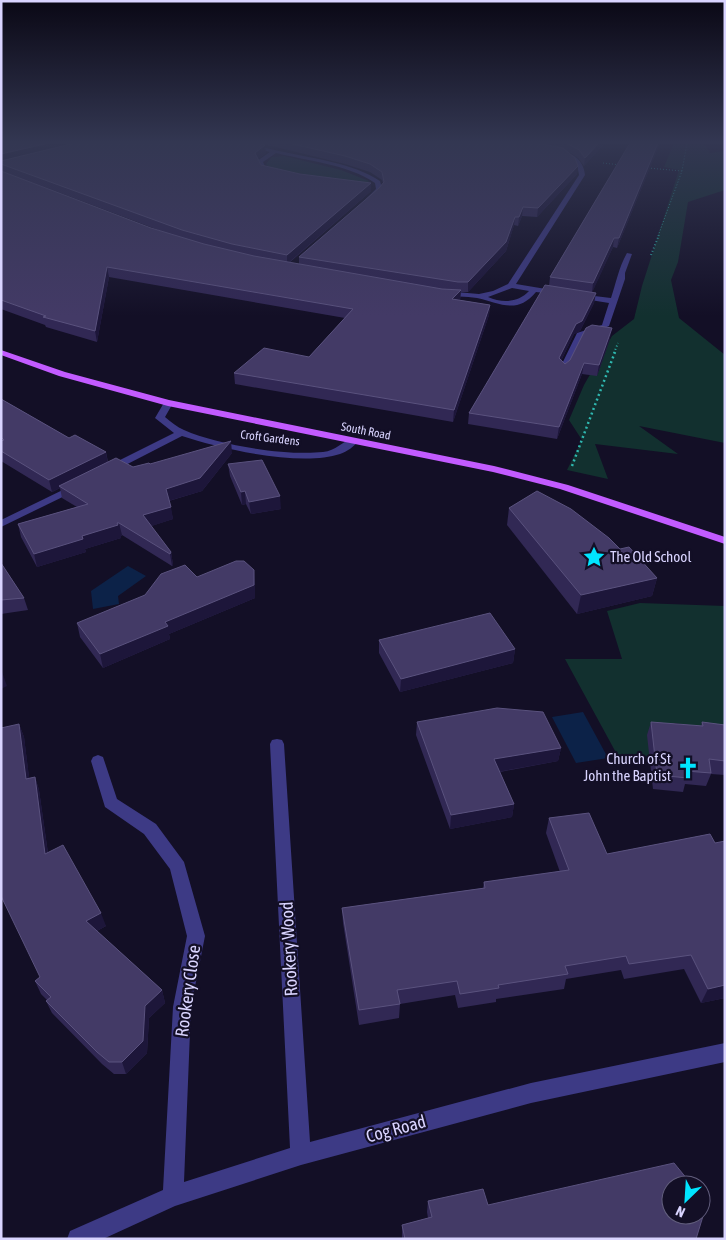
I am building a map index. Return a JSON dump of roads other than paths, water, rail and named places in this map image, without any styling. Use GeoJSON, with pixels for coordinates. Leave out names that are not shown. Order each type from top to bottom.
{"type":"FeatureCollection","features":[{"type":"Feature","properties":{"kind":"main road","name":"South Road"},"geometry":{"type":"LineString","coordinates":[[1,352],[62,374],[168,403],[494,469],[555,485],[725,541]]}},
{"type":"Feature","properties":{"kind":"street"},"geometry":{"type":"LineString","coordinates":[[361,206],[366,201]]}},
{"type":"Feature","properties":{"kind":"street"},"geometry":{"type":"LineString","coordinates":[[432,292],[481,297],[498,293],[511,286],[565,201]]}},
{"type":"Feature","properties":{"kind":"street"},"geometry":{"type":"LineString","coordinates":[[563,370],[580,335],[605,326],[612,300],[629,254]]}},
{"type":"Feature","properties":{"kind":"street"},"geometry":{"type":"LineString","coordinates":[[511,286],[564,294]]}},
{"type":"Feature","properties":{"kind":"street"},"geometry":{"type":"LineString","coordinates":[[481,297],[492,303],[518,302],[530,297],[535,289]]}},
{"type":"Feature","properties":{"kind":"street"},"geometry":{"type":"LineString","coordinates":[[574,295],[612,300]]}},
{"type":"Feature","properties":{"kind":"street","name":"Croft Gardens"},"geometry":{"type":"LineString","coordinates":[[168,403],[160,418],[181,433],[226,445],[288,454],[316,455],[338,452],[354,441]]}},
{"type":"Feature","properties":{"kind":"street"},"geometry":{"type":"LineString","coordinates":[[1,524],[181,433]]}},
{"type":"Feature","properties":{"kind":"street","name":"Rookery Wood"},"geometry":{"type":"LineString","coordinates":[[277,744],[302,1154]]}},
{"type":"Feature","properties":{"kind":"street","name":"Rookery Close"},"geometry":{"type":"LineString","coordinates":[[98,760],[110,803],[150,829],[178,867],[196,936],[182,1007],[173,1196]]}},
{"type":"Feature","properties":{"kind":"street","name":"Cog Road"},"geometry":{"type":"LineString","coordinates":[[78,1239],[173,1196],[302,1154],[531,1093],[725,1052]]}},
{"type":"Feature","properties":{"kind":"water"},"geometry":{"type":"Polygon","coordinates":[[[128,566],[146,576],[118,596],[119,604],[93,609],[91,591],[128,566]]]}},
{"type":"Feature","properties":{"kind":"water"},"geometry":{"type":"Polygon","coordinates":[[[583,712],[608,758],[576,763],[552,717],[583,712]]]}},
{"type":"Feature","properties":{"kind":"place","name":"The Old School"},"geometry":{"type":"Point","coordinates":[594,557]}},
{"type":"Feature","properties":{"kind":"place","name":"Church of St John the Baptist"},"geometry":{"type":"Point","coordinates":[688,768]}}]}
